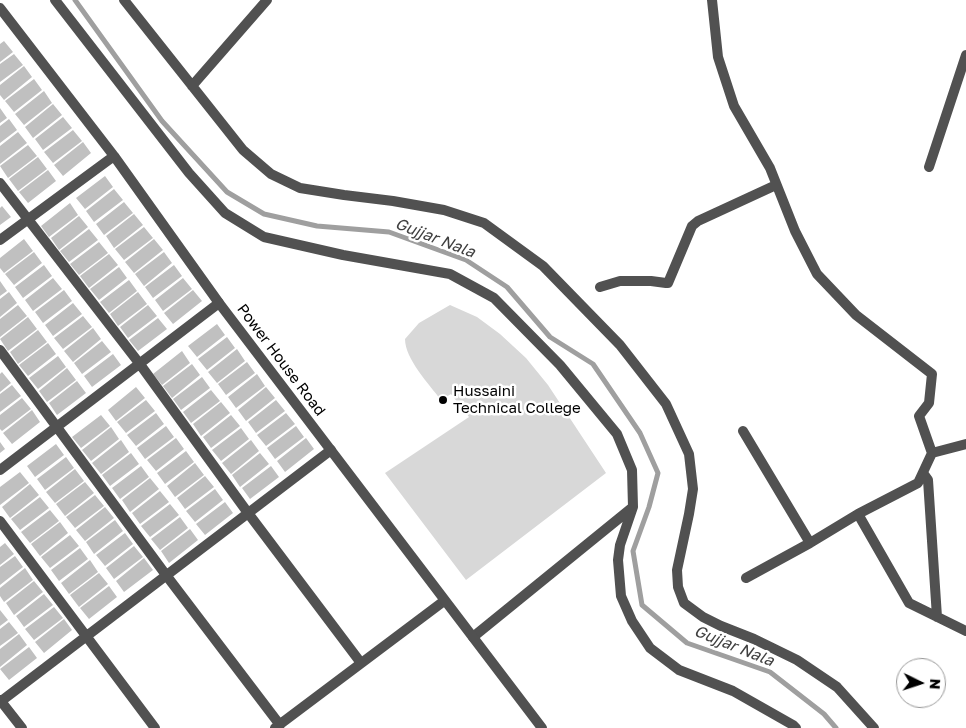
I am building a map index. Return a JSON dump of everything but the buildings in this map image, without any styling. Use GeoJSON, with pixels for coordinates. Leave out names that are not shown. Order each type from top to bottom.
{"type":"FeatureCollection","features":[{"type":"Feature","properties":{"kind":"street"},"geometry":{"type":"LineString","coordinates":[[54,0],[189,172],[226,213],[264,237],[342,255],[450,274],[494,298],[560,365],[617,434],[632,470],[633,507],[620,545],[618,560],[620,596],[632,621],[650,648],[679,670],[733,691],[796,728]]}},
{"type":"Feature","properties":{"kind":"street"},"geometry":{"type":"LineString","coordinates":[[124,0],[243,150],[271,174],[300,188],[444,210],[484,223],[543,266],[620,345],[666,404],[689,454],[693,489],[677,570],[678,587],[684,603],[703,617],[797,660],[837,687],[874,728]]}},
{"type":"Feature","properties":{"kind":"street"},"geometry":{"type":"LineString","coordinates":[[192,86],[267,0]]}},
{"type":"Feature","properties":{"kind":"street"},"geometry":{"type":"LineString","coordinates":[[712,0],[718,57],[734,106],[770,168],[795,231],[817,274],[856,315],[932,374],[929,404],[919,416],[932,453],[918,483],[858,514],[746,578]]}},
{"type":"Feature","properties":{"kind":"street","name":"Power House Road"},"geometry":{"type":"LineString","coordinates":[[0,8],[114,156],[219,303],[542,728]]}},
{"type":"Feature","properties":{"kind":"street"},"geometry":{"type":"LineString","coordinates":[[929,167],[962,80],[966,55]]}},
{"type":"Feature","properties":{"kind":"street"},"geometry":{"type":"LineString","coordinates":[[0,240],[114,156]]}},
{"type":"Feature","properties":{"kind":"street"},"geometry":{"type":"LineString","coordinates":[[0,183],[139,364],[361,663]]}},
{"type":"Feature","properties":{"kind":"street"},"geometry":{"type":"LineString","coordinates":[[600,287],[620,281],[668,282],[671,280],[692,226],[698,221],[776,185]]}},
{"type":"Feature","properties":{"kind":"street"},"geometry":{"type":"LineString","coordinates":[[0,470],[219,303]]}},
{"type":"Feature","properties":{"kind":"street"},"geometry":{"type":"LineString","coordinates":[[0,350],[278,726],[444,601]]}},
{"type":"Feature","properties":{"kind":"street"},"geometry":{"type":"LineString","coordinates":[[742,431],[810,543]]}},
{"type":"Feature","properties":{"kind":"street"},"geometry":{"type":"LineString","coordinates":[[932,453],[966,444]]}},
{"type":"Feature","properties":{"kind":"street"},"geometry":{"type":"LineString","coordinates":[[22,728],[0,701],[331,450]]}},
{"type":"Feature","properties":{"kind":"street"},"geometry":{"type":"LineString","coordinates":[[923,473],[928,480],[936,617]]}},
{"type":"Feature","properties":{"kind":"street"},"geometry":{"type":"LineString","coordinates":[[473,637],[633,507]]}},
{"type":"Feature","properties":{"kind":"street"},"geometry":{"type":"LineString","coordinates":[[858,514],[910,603],[966,631]]}},
{"type":"Feature","properties":{"kind":"street"},"geometry":{"type":"LineString","coordinates":[[0,521],[155,728]]}},
{"type":"Feature","properties":{"kind":"shaded area"},"geometry":{"type":"Polygon","coordinates":[[[450,305],[477,317],[500,334],[526,358],[548,385],[606,473],[466,580],[385,473],[469,417],[451,394],[441,400],[418,371],[406,347],[405,339],[419,323],[450,305]]]}},
{"type":"Feature","properties":{"kind":"waterway","name":"Gujjar Nala"},"geometry":{"type":"LineString","coordinates":[[75,0],[162,121],[227,192],[264,214],[317,226],[389,232],[466,260],[507,287],[550,337],[593,364],[640,433],[658,473],[649,507],[633,551],[642,605],[687,643],[770,672],[824,714],[836,728]]}},
{"type":"Feature","properties":{"kind":"place","name":"Hussaini Technical College"},"geometry":{"type":"Point","coordinates":[443,400]}}]}
